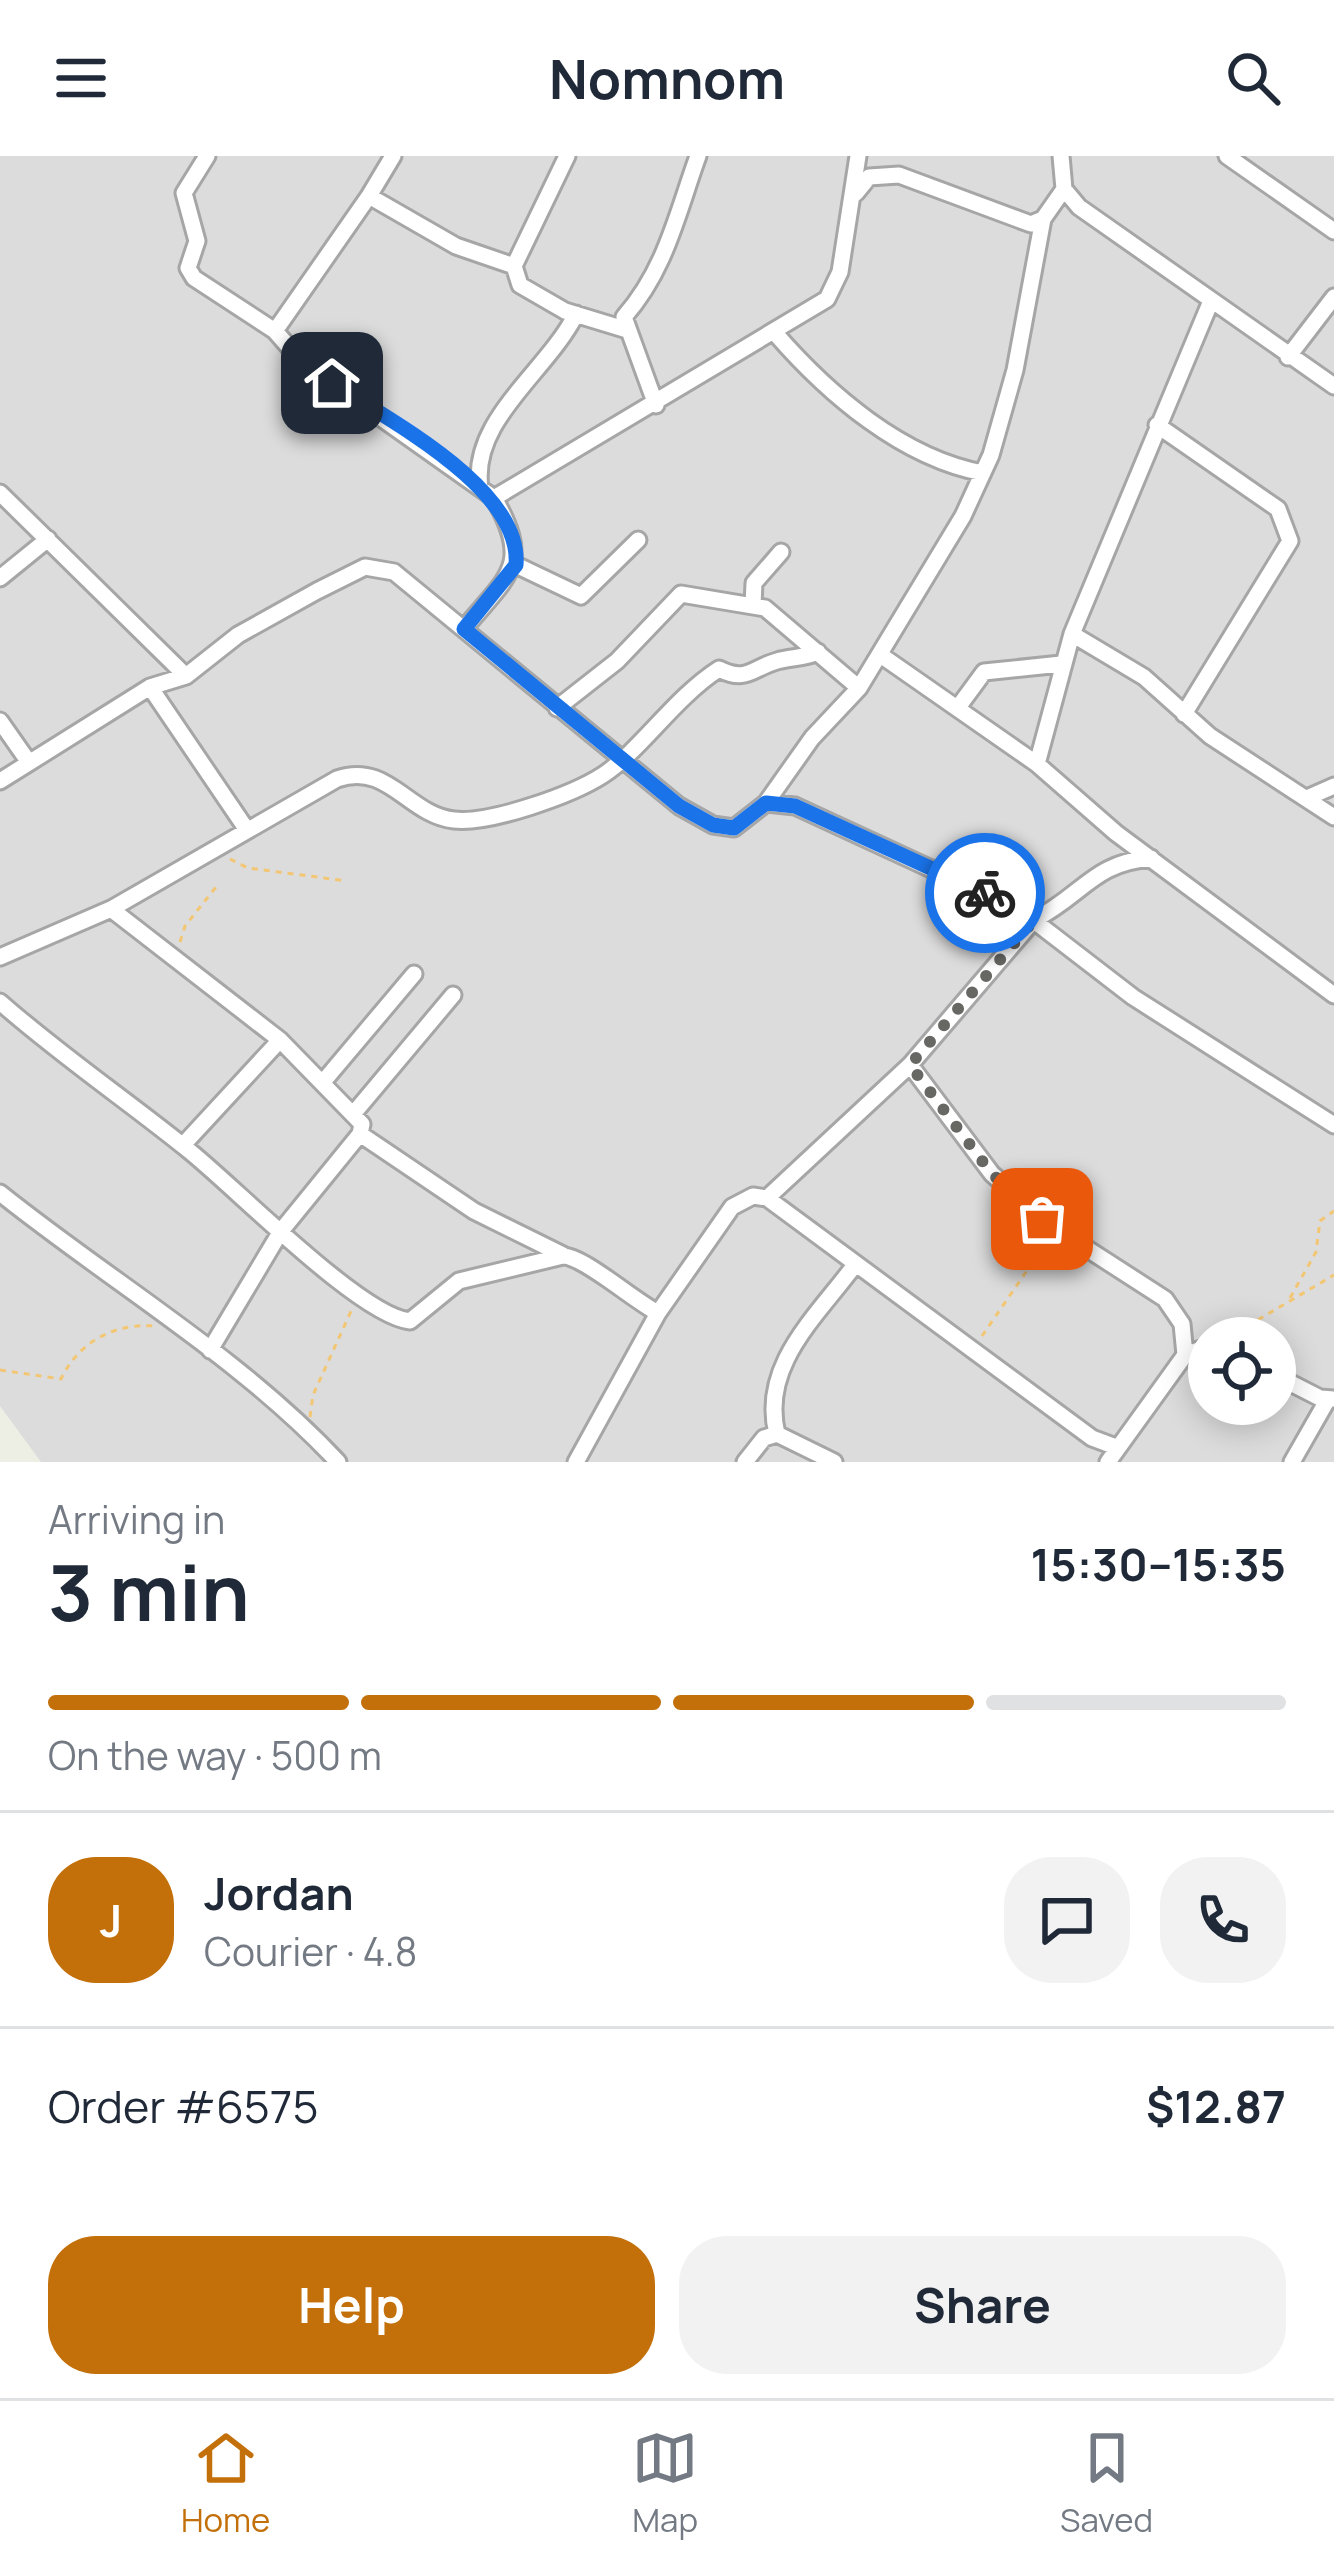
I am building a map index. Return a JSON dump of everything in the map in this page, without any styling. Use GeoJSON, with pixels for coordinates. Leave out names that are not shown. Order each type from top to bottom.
{"type":"FeatureCollection","features":[{"type":"Feature","properties":{"kind":"street"},"geometry":{"type":"LineString","coordinates":[[207,156],[184,193],[196,241],[188,268],[194,278],[275,331],[302,362],[494,498],[515,534],[516,565],[464,629]]}},
{"type":"Feature","properties":{"kind":"street"},"geometry":{"type":"LineString","coordinates":[[275,331],[393,156]]}},
{"type":"Feature","properties":{"kind":"street"},"geometry":{"type":"LineString","coordinates":[[568,156],[514,266],[520,284],[576,314],[624,329]]}},
{"type":"Feature","properties":{"kind":"street"},"geometry":{"type":"LineString","coordinates":[[656,405],[638,350],[624,329],[624,317],[651,284],[671,243],[698,156]]}},
{"type":"Feature","properties":{"kind":"street"},"geometry":{"type":"LineString","coordinates":[[494,498],[813,311],[834,288],[858,156]]}},
{"type":"Feature","properties":{"kind":"street"},"geometry":{"type":"LineString","coordinates":[[1061,156],[1064,189],[1079,207],[1334,386]]}},
{"type":"Feature","properties":{"kind":"street"},"geometry":{"type":"LineString","coordinates":[[1227,156],[1334,231]]}},
{"type":"Feature","properties":{"kind":"street"},"geometry":{"type":"LineString","coordinates":[[854,195],[869,177],[884,172],[1031,224],[1043,219]]}},
{"type":"Feature","properties":{"kind":"street"},"geometry":{"type":"LineString","coordinates":[[0,781],[150,687],[187,676],[238,635],[365,567],[394,572],[679,806],[713,825],[734,828],[766,803],[812,738],[882,656],[983,473],[1015,370],[1043,219],[1064,189]]}},
{"type":"Feature","properties":{"kind":"street"},"geometry":{"type":"LineString","coordinates":[[368,196],[456,246],[514,266]]}},
{"type":"Feature","properties":{"kind":"street"},"geometry":{"type":"LineString","coordinates":[[1288,357],[1334,297]]}},
{"type":"Feature","properties":{"kind":"street"},"geometry":{"type":"LineString","coordinates":[[1037,764],[1072,634],[1211,302]]}},
{"type":"Feature","properties":{"kind":"street"},"geometry":{"type":"LineString","coordinates":[[480,488],[478,453],[488,432],[531,381],[576,314]]}},
{"type":"Feature","properties":{"kind":"street"},"geometry":{"type":"LineString","coordinates":[[775,333],[815,380],[881,427],[951,467],[983,473]]}},
{"type":"Feature","properties":{"kind":"street"},"geometry":{"type":"LineString","coordinates":[[1157,425],[1278,509],[1290,542],[1184,714]]}},
{"type":"Feature","properties":{"kind":"street"},"geometry":{"type":"LineString","coordinates":[[0,493],[187,676]]}},
{"type":"Feature","properties":{"kind":"street"},"geometry":{"type":"LineString","coordinates":[[0,578],[48,539]]}},
{"type":"Feature","properties":{"kind":"street"},"geometry":{"type":"LineString","coordinates":[[516,565],[580,596],[638,540]]}},
{"type":"Feature","properties":{"kind":"street"},"geometry":{"type":"LineString","coordinates":[[753,604],[754,584],[781,552]]}},
{"type":"Feature","properties":{"kind":"street"},"geometry":{"type":"LineString","coordinates":[[557,708],[617,661],[681,594],[765,608],[859,688]]}},
{"type":"Feature","properties":{"kind":"street"},"geometry":{"type":"LineString","coordinates":[[1072,634],[1144,677],[1184,714],[1334,817]]}},
{"type":"Feature","properties":{"kind":"street"},"geometry":{"type":"LineString","coordinates":[[0,957],[111,909],[247,830],[357,774],[376,776],[443,817],[476,819],[603,775],[719,669],[734,677],[754,676],[774,661],[818,652]]}},
{"type":"Feature","properties":{"kind":"street"},"geometry":{"type":"LineString","coordinates":[[882,656],[1037,764],[1151,858],[1334,995]]}},
{"type":"Feature","properties":{"kind":"street"},"geometry":{"type":"LineString","coordinates":[[958,706],[984,672],[1061,664]]}},
{"type":"Feature","properties":{"kind":"street"},"geometry":{"type":"LineString","coordinates":[[150,687],[247,830]]}},
{"type":"Feature","properties":{"kind":"street"},"geometry":{"type":"LineString","coordinates":[[0,721],[28,761]]}},
{"type":"Feature","properties":{"kind":"street"},"geometry":{"type":"LineString","coordinates":[[1309,797],[1334,786]]}},
{"type":"Feature","properties":{"kind":"street"},"geometry":{"type":"LineString","coordinates":[[766,803],[795,806],[856,832],[1034,920],[1133,997],[1334,1125]]}},
{"type":"Feature","properties":{"kind":"street"},"geometry":{"type":"LineString","coordinates":[[767,1198],[910,1065],[1034,920],[1061,906],[1115,861],[1151,858]]}},
{"type":"Feature","properties":{"kind":"street"},"geometry":{"type":"LineString","coordinates":[[111,909],[280,1040],[362,1124],[360,1134],[281,1231],[210,1350]]}},
{"type":"Feature","properties":{"kind":"street"},"geometry":{"type":"LineString","coordinates":[[323,1082],[414,974]]}},
{"type":"Feature","properties":{"kind":"street"},"geometry":{"type":"LineString","coordinates":[[354,1113],[453,995]]}},
{"type":"Feature","properties":{"kind":"street"},"geometry":{"type":"LineString","coordinates":[[0,1002],[183,1145],[358,1296],[391,1316],[410,1321],[458,1281],[563,1256],[580,1257],[619,1292],[658,1312]]}},
{"type":"Feature","properties":{"kind":"street"},"geometry":{"type":"LineString","coordinates":[[183,1145],[280,1040]]}},
{"type":"Feature","properties":{"kind":"street"},"geometry":{"type":"LineString","coordinates":[[910,1065],[992,1174],[1054,1228],[1165,1299],[1182,1324],[1185,1355]]}},
{"type":"Feature","properties":{"kind":"street"},"geometry":{"type":"LineString","coordinates":[[360,1134],[474,1210],[563,1256]]}},
{"type":"Feature","properties":{"kind":"street"},"geometry":{"type":"LineString","coordinates":[[0,1193],[210,1350],[308,1430],[338,1462]]}},
{"type":"Feature","properties":{"kind":"street"},"geometry":{"type":"LineString","coordinates":[[576,1462],[658,1312],[732,1208],[753,1196],[767,1198],[1112,1454],[1188,1354]]}},
{"type":"Feature","properties":{"kind":"street"},"geometry":{"type":"LineString","coordinates":[[777,1434],[772,1417],[778,1366],[854,1266]]}},
{"type":"Feature","properties":{"kind":"street"},"geometry":{"type":"LineString","coordinates":[[1292,1462],[1331,1400],[1296,1384]]}},
{"type":"Feature","properties":{"kind":"street"},"geometry":{"type":"LineString","coordinates":[[745,1462],[764,1438],[777,1434],[834,1462]]}},
{"type":"Feature","properties":{"kind":"path"},"geometry":{"type":"LineString","coordinates":[[213,849],[248,868],[347,881]]}},
{"type":"Feature","properties":{"kind":"path"},"geometry":{"type":"LineString","coordinates":[[177,962],[185,926],[216,887]]}},
{"type":"Feature","properties":{"kind":"path"},"geometry":{"type":"LineString","coordinates":[[1290,1299],[1316,1252],[1320,1221],[1334,1210]]}},
{"type":"Feature","properties":{"kind":"path"},"geometry":{"type":"LineString","coordinates":[[971,1350],[1035,1265],[1054,1228]]}},
{"type":"Feature","properties":{"kind":"path"},"geometry":{"type":"LineString","coordinates":[[1261,1317],[1334,1275]]}},
{"type":"Feature","properties":{"kind":"path"},"geometry":{"type":"LineString","coordinates":[[308,1430],[314,1395],[358,1296]]}},
{"type":"Feature","properties":{"kind":"path"},"geometry":{"type":"LineString","coordinates":[[0,1370],[61,1378],[68,1364],[105,1332],[140,1324],[178,1327]]}},
{"type":"Feature","properties":{"kind":"shaded area"},"geometry":{"type":"Polygon","coordinates":[[[0,156],[1334,156],[1334,1462],[41,1462],[0,1406],[0,156]]]}},
{"type":"Feature","properties":{"kind":"way so far"},"geometry":{"type":"LineString","coordinates":[[985,893],[1034,920],[910,1065],[992,1174],[1042,1219]]}},
{"type":"Feature","properties":{"kind":"route"},"geometry":{"type":"LineString","coordinates":[[332,383],[494,498],[515,534],[516,565],[464,629],[679,806],[713,825],[734,828],[766,803],[795,806],[985,893]]}}]}
